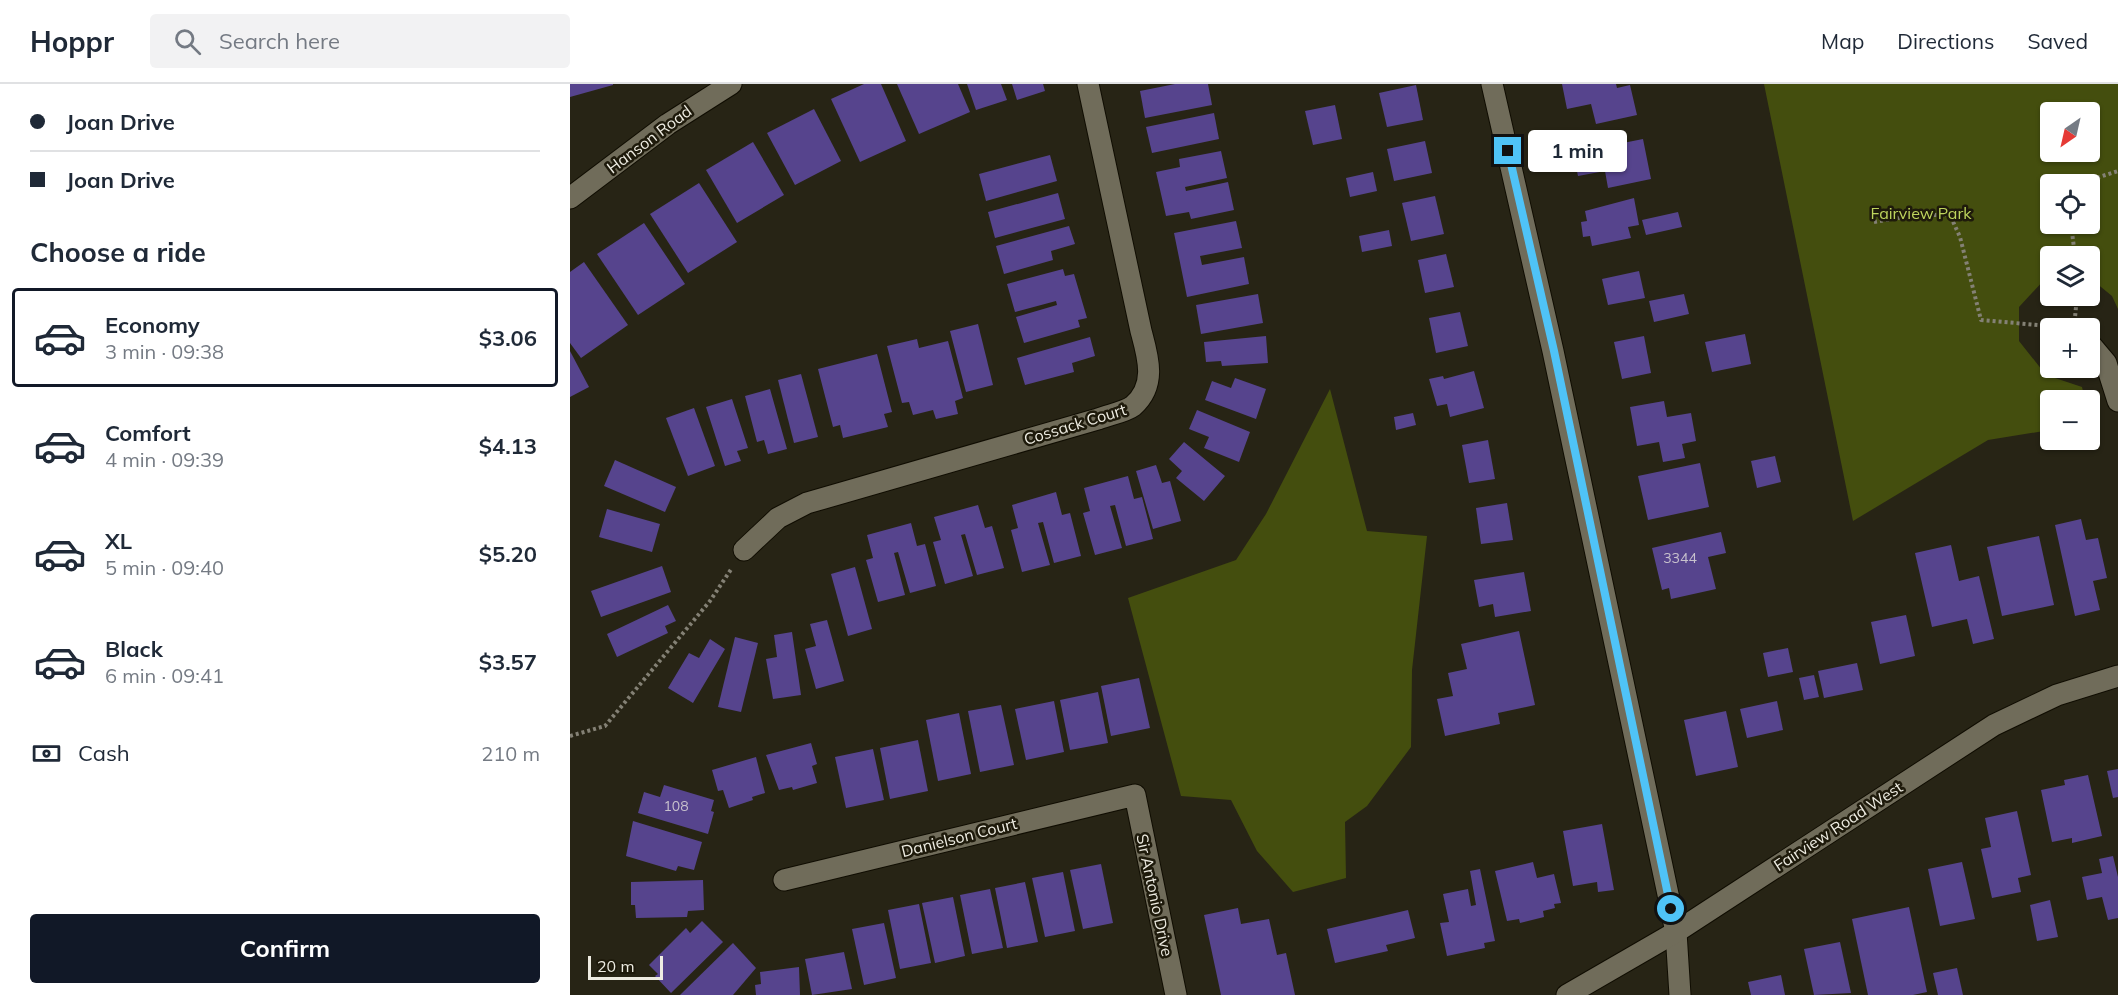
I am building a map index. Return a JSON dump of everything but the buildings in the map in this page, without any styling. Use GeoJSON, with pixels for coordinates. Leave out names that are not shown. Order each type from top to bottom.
{"type":"FeatureCollection","features":[{"type":"Feature","properties":{"kind":"street","name":"Hanson Road"},"geometry":{"type":"LineString","coordinates":[[570,198],[696,93],[731,84]]}},
{"type":"Feature","properties":{"kind":"street","name":"Cossack Court"},"geometry":{"type":"LineString","coordinates":[[744,550],[778,518],[807,503],[1098,419],[1133,406],[1148,385],[1150,364],[1088,84]]}},
{"type":"Feature","properties":{"kind":"street"},"geometry":{"type":"LineString","coordinates":[[1492,84],[1554,351],[1676,932],[1680,995]]}},
{"type":"Feature","properties":{"kind":"street"},"geometry":{"type":"LineString","coordinates":[[2100,356],[2106,363],[2118,401]]}},
{"type":"Feature","properties":{"kind":"street","name":"Fairview Road West"},"geometry":{"type":"LineString","coordinates":[[1567,995],[1676,932],[1994,726],[2057,695],[2118,676]]}},
{"type":"Feature","properties":{"kind":"street","name":"Danielson Court"},"geometry":{"type":"LineString","coordinates":[[784,880],[1135,795]]}},
{"type":"Feature","properties":{"kind":"street","name":"Sir Antonio Drive"},"geometry":{"type":"LineString","coordinates":[[1135,795],[1176,995]]}},
{"type":"Feature","properties":{"kind":"path"},"geometry":{"type":"LineString","coordinates":[[2100,177],[2118,171]]}},
{"type":"Feature","properties":{"kind":"path"},"geometry":{"type":"LineString","coordinates":[[1874,222],[1916,215],[1950,216],[1960,237],[1981,320],[2040,325]]}},
{"type":"Feature","properties":{"kind":"path"},"geometry":{"type":"LineString","coordinates":[[570,736],[605,726],[710,601],[744,550]]}},
{"type":"Feature","properties":{"kind":"green space","name":"Fairview Park"},"geometry":{"type":"Polygon","coordinates":[[[1764,84],[2118,84],[2118,309],[2112,296],[2100,286],[2100,246],[2040,246],[2040,284],[2019,307],[2019,341],[2040,367],[2040,378],[2055,378],[2082,387],[2083,390],[2040,390],[2040,432],[1988,440],[1853,521],[1764,84]]]}},
{"type":"Feature","properties":{"kind":"green space"},"geometry":{"type":"Polygon","coordinates":[[[1330,389],[1367,531],[1427,536],[1412,670],[1411,747],[1367,806],[1345,822],[1346,878],[1293,892],[1257,851],[1231,800],[1181,796],[1128,598],[1236,560],[1266,514],[1330,389]]]}},
{"type":"Feature","properties":{"kind":"route"},"geometry":{"type":"LineString","coordinates":[[1508,151],[1554,351],[1671,909]]}}]}
